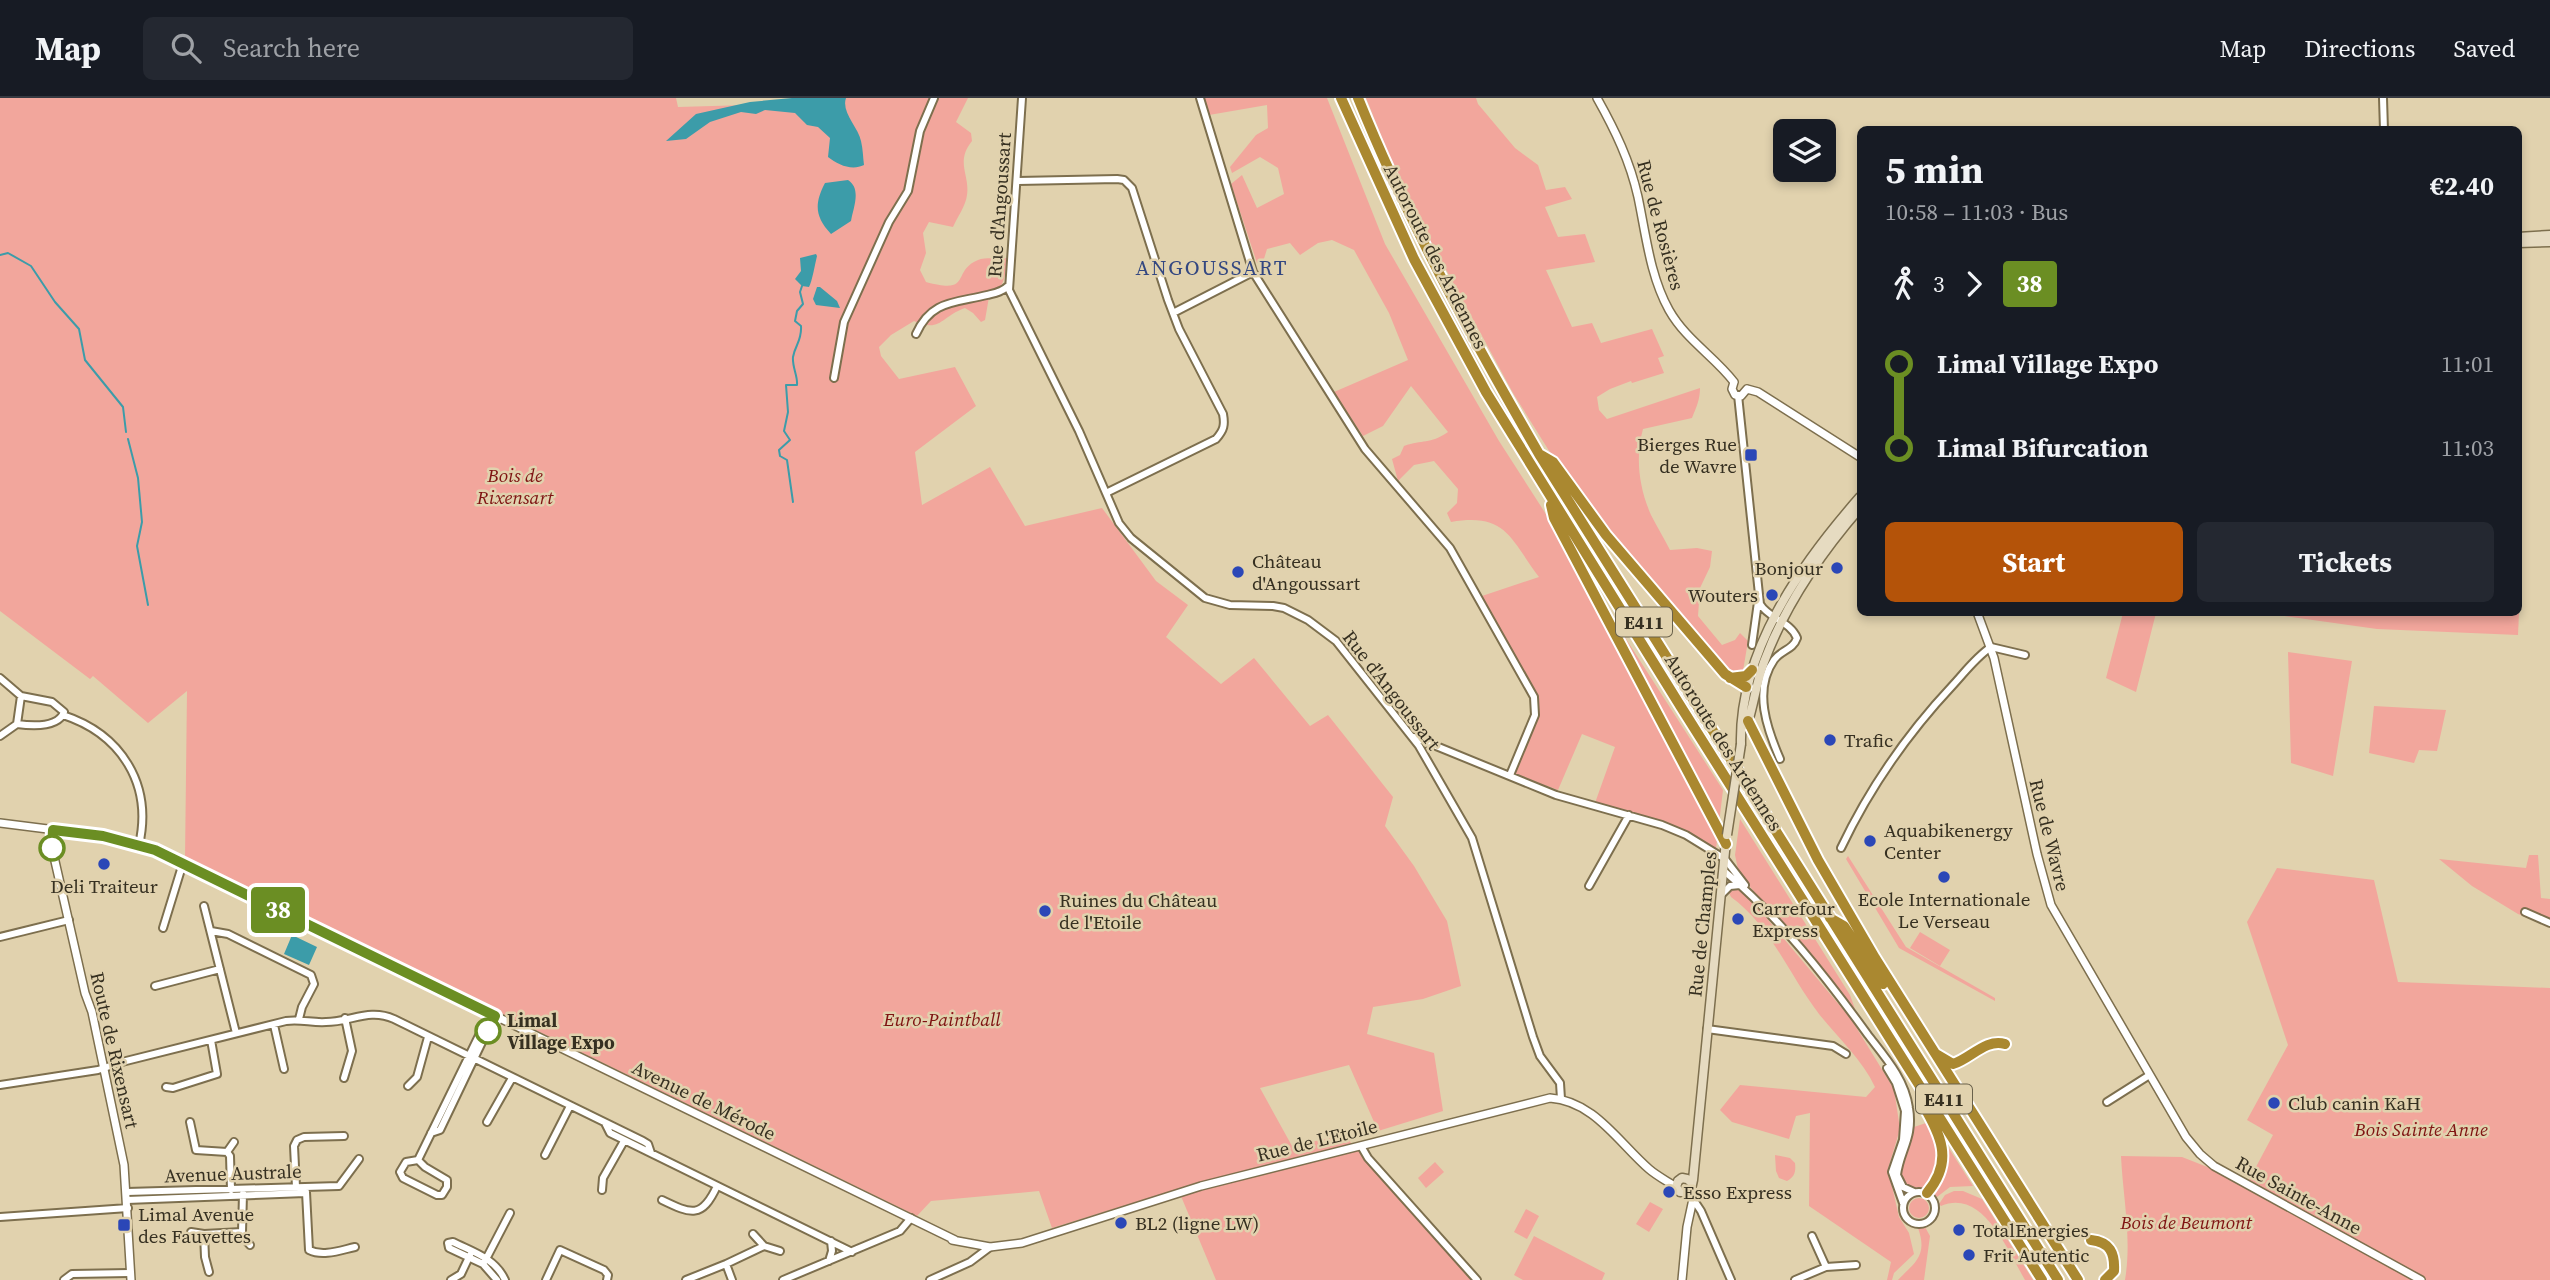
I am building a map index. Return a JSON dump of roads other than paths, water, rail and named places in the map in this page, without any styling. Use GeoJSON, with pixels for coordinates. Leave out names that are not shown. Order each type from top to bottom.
{"type":"FeatureCollection","features":[{"type":"Feature","properties":{"kind":"highway","name":"Autoroute des Ardennes"},"geometry":{"type":"LineString","coordinates":[[1341,98],[1384,197],[1486,392],[2042,1280]]}},
{"type":"Feature","properties":{"kind":"highway","name":"Autoroute des Ardennes"},"geometry":{"type":"LineString","coordinates":[[1358,98],[1426,251],[1539,454],[2058,1280]]}},
{"type":"Feature","properties":{"kind":"highway"},"geometry":{"type":"LineString","coordinates":[[1539,454],[1553,462],[1606,535],[1730,678],[1746,687]]}},
{"type":"Feature","properties":{"kind":"highway"},"geometry":{"type":"LineString","coordinates":[[1547,492],[1554,519],[1726,839]]}},
{"type":"Feature","properties":{"kind":"highway"},"geometry":{"type":"LineString","coordinates":[[1730,678],[1746,676],[1752,670]]}},
{"type":"Feature","properties":{"kind":"highway"},"geometry":{"type":"LineString","coordinates":[[1745,734],[1762,750]]}},
{"type":"Feature","properties":{"kind":"highway"},"geometry":{"type":"LineString","coordinates":[[1745,734],[1762,750],[1824,870],[1923,1036],[2078,1279]]}},
{"type":"Feature","properties":{"kind":"highway"},"geometry":{"type":"LineString","coordinates":[[1829,918],[1844,926],[1889,993],[1923,1036]]}},
{"type":"Feature","properties":{"kind":"highway"},"geometry":{"type":"LineString","coordinates":[[1933,1052],[1953,1064],[1963,1061],[1988,1045],[2000,1042],[2005,1044]]}},
{"type":"Feature","properties":{"kind":"highway"},"geometry":{"type":"LineString","coordinates":[[1920,1087],[1919,1098],[1937,1134],[1944,1159],[1940,1175],[1927,1193]]}},
{"type":"Feature","properties":{"kind":"highway"},"geometry":{"type":"LineString","coordinates":[[2091,1240],[2102,1241],[2110,1247],[2114,1258],[2114,1271],[2105,1280]]}},
{"type":"Feature","properties":{"kind":"main road"},"geometry":{"type":"LineString","coordinates":[[2522,237],[2549,236]]}},
{"type":"Feature","properties":{"kind":"main road"},"geometry":{"type":"LineString","coordinates":[[2522,242],[2549,236]]}},
{"type":"Feature","properties":{"kind":"main road"},"geometry":{"type":"LineString","coordinates":[[1745,734],[1749,695],[1746,687],[1752,670],[1814,553],[1857,502]]}},
{"type":"Feature","properties":{"kind":"main road"},"geometry":{"type":"LineString","coordinates":[[1745,734],[1764,662],[1779,620],[1819,560],[1857,512]]}},
{"type":"Feature","properties":{"kind":"main road","name":"Rue de Champles"},"geometry":{"type":"LineString","coordinates":[[1686,1189],[1693,1165],[1726,839],[1745,734]]}},
{"type":"Feature","properties":{"kind":"street"},"geometry":{"type":"LineString","coordinates":[[834,379],[844,322],[889,222],[908,191],[920,131],[934,98]]}},
{"type":"Feature","properties":{"kind":"street","name":"Rue d'Angoussart"},"geometry":{"type":"LineString","coordinates":[[1022,98],[1018,180],[1008,286],[1079,431],[1115,516],[1126,533],[1205,598],[1230,605],[1284,608],[1308,620],[1331,637],[1413,736],[1472,838],[1533,1037],[1540,1056],[1560,1083],[1561,1099]]}},
{"type":"Feature","properties":{"kind":"street"},"geometry":{"type":"LineString","coordinates":[[1200,98],[1253,272],[1365,449],[1450,548],[1531,690],[1536,706],[1535,715],[1510,775]]}},
{"type":"Feature","properties":{"kind":"street","name":"Rue de Rosières"},"geometry":{"type":"LineString","coordinates":[[1597,98],[1621,143],[1629,165],[1653,268],[1670,312],[1697,346],[1734,382]]}},
{"type":"Feature","properties":{"kind":"street"},"geometry":{"type":"LineString","coordinates":[[2383,98],[2384,126]]}},
{"type":"Feature","properties":{"kind":"street"},"geometry":{"type":"LineString","coordinates":[[1018,180],[1117,179],[1128,183],[1132,188],[1173,313],[1223,414],[1223,432],[1216,439],[1106,493]]}},
{"type":"Feature","properties":{"kind":"street"},"geometry":{"type":"LineString","coordinates":[[1173,313],[1253,272]]}},
{"type":"Feature","properties":{"kind":"street"},"geometry":{"type":"LineString","coordinates":[[916,334],[930,312],[958,300],[1000,292],[1008,286]]}},
{"type":"Feature","properties":{"kind":"street"},"geometry":{"type":"LineString","coordinates":[[1780,759],[1768,732],[1763,704],[1765,684],[1776,657],[1792,647],[1797,638],[1793,629],[1762,609],[1759,598],[1738,396],[1732,389],[1734,382],[1743,381],[1747,389],[1759,392],[1857,455]]}},
{"type":"Feature","properties":{"kind":"street"},"geometry":{"type":"LineString","coordinates":[[1738,396],[1744,394],[1747,389]]}},
{"type":"Feature","properties":{"kind":"street"},"geometry":{"type":"LineString","coordinates":[[1752,645],[1759,598]]}},
{"type":"Feature","properties":{"kind":"street","name":"Rue de Wavre"},"geometry":{"type":"LineString","coordinates":[[1979,616],[1991,647],[2044,887],[2060,923],[2176,1122]]}},
{"type":"Feature","properties":{"kind":"street"},"geometry":{"type":"LineString","coordinates":[[1841,848],[1889,762],[1931,708],[1981,654],[1991,647],[2025,655]]}},
{"type":"Feature","properties":{"kind":"street"},"geometry":{"type":"LineString","coordinates":[[0,678],[20,696],[52,702],[64,712],[63,715]]}},
{"type":"Feature","properties":{"kind":"street"},"geometry":{"type":"LineString","coordinates":[[17,724],[20,696]]}},
{"type":"Feature","properties":{"kind":"street"},"geometry":{"type":"LineString","coordinates":[[0,736],[17,724],[51,723],[63,715]]}},
{"type":"Feature","properties":{"kind":"street"},"geometry":{"type":"LineString","coordinates":[[63,715],[99,731],[115,746],[130,767],[138,784],[142,804],[139,845]]}},
{"type":"Feature","properties":{"kind":"street"},"geometry":{"type":"LineString","coordinates":[[1413,736],[1556,795],[1629,815],[1686,835],[1725,859],[1878,1045],[1899,1079],[1908,1100],[1910,1130],[1896,1175],[1903,1187],[1914,1192],[1927,1193],[1934,1200],[1934,1216],[1924,1224],[1908,1220],[1904,1215],[1900,1191],[1892,1176],[1905,1130],[1903,1101],[1871,1038]]}},
{"type":"Feature","properties":{"kind":"street"},"geometry":{"type":"LineString","coordinates":[[1589,886],[1629,815]]}},
{"type":"Feature","properties":{"kind":"street","name":"Avenue de Mérode"},"geometry":{"type":"LineString","coordinates":[[0,823],[103,836],[139,845],[183,863],[833,1180],[856,1195],[910,1219]]}},
{"type":"Feature","properties":{"kind":"street","name":"Route de Rixensart"},"geometry":{"type":"LineString","coordinates":[[53,830],[52,848],[120,1146],[127,1200],[130,1277]]}},
{"type":"Feature","properties":{"kind":"street"},"geometry":{"type":"LineString","coordinates":[[163,928],[183,863]]}},
{"type":"Feature","properties":{"kind":"street"},"geometry":{"type":"LineString","coordinates":[[1724,871],[1754,897]]}},
{"type":"Feature","properties":{"kind":"street"},"geometry":{"type":"LineString","coordinates":[[1721,895],[1730,886],[1741,886]]}},
{"type":"Feature","properties":{"kind":"street"},"geometry":{"type":"LineString","coordinates":[[204,906],[236,1033]]}},
{"type":"Feature","properties":{"kind":"street"},"geometry":{"type":"LineString","coordinates":[[2525,912],[2550,923]]}},
{"type":"Feature","properties":{"kind":"street"},"geometry":{"type":"LineString","coordinates":[[0,937],[69,920]]}},
{"type":"Feature","properties":{"kind":"street"},"geometry":{"type":"LineString","coordinates":[[211,931],[229,934],[311,975],[314,984],[299,1019]]}},
{"type":"Feature","properties":{"kind":"street"},"geometry":{"type":"LineString","coordinates":[[155,986],[219,970]]}},
{"type":"Feature","properties":{"kind":"street"},"geometry":{"type":"LineString","coordinates":[[0,1085],[98,1070],[299,1019],[326,1022],[368,1014],[381,1015],[646,1143],[651,1153]]}},
{"type":"Feature","properties":{"kind":"street"},"geometry":{"type":"LineString","coordinates":[[418,1160],[493,1014]]}},
{"type":"Feature","properties":{"kind":"street"},"geometry":{"type":"LineString","coordinates":[[344,1078],[352,1051],[345,1018]]}},
{"type":"Feature","properties":{"kind":"street"},"geometry":{"type":"LineString","coordinates":[[274,1024],[284,1069]]}},
{"type":"Feature","properties":{"kind":"street"},"geometry":{"type":"LineString","coordinates":[[1707,1029],[1833,1046],[1846,1054]]}},
{"type":"Feature","properties":{"kind":"street"},"geometry":{"type":"LineString","coordinates":[[408,1086],[417,1077],[428,1037]]}},
{"type":"Feature","properties":{"kind":"street"},"geometry":{"type":"LineString","coordinates":[[211,1040],[218,1074]]}},
{"type":"Feature","properties":{"kind":"street"},"geometry":{"type":"LineString","coordinates":[[173,1096],[169,1087],[218,1074],[228,1078]]}},
{"type":"Feature","properties":{"kind":"street"},"geometry":{"type":"LineString","coordinates":[[2106,1102],[2148,1076]]}},
{"type":"Feature","properties":{"kind":"street"},"geometry":{"type":"LineString","coordinates":[[487,1122],[512,1078]]}},
{"type":"Feature","properties":{"kind":"street"},"geometry":{"type":"LineString","coordinates":[[1561,1099],[1588,1110],[1648,1168],[1686,1189],[1701,1211],[1731,1280]]}},
{"type":"Feature","properties":{"kind":"street","name":"Rue de L'Etoile"},"geometry":{"type":"LineString","coordinates":[[910,1219],[941,1237],[955,1240],[990,1247],[1022,1243],[1201,1185],[1534,1101],[1561,1099]]}},
{"type":"Feature","properties":{"kind":"street"},"geometry":{"type":"LineString","coordinates":[[545,1155],[570,1106]]}},
{"type":"Feature","properties":{"kind":"street"},"geometry":{"type":"LineString","coordinates":[[190,1122],[195,1150],[190,1158]]}},
{"type":"Feature","properties":{"kind":"street","name":"Rue Sainte-Anne"},"geometry":{"type":"LineString","coordinates":[[2176,1122],[2192,1146],[2214,1166],[2421,1280]]}},
{"type":"Feature","properties":{"kind":"street"},"geometry":{"type":"LineString","coordinates":[[605,1123],[607,1131],[624,1140],[852,1252]]}},
{"type":"Feature","properties":{"kind":"street"},"geometry":{"type":"LineString","coordinates":[[296,1189],[296,1140],[304,1137],[344,1136]]}},
{"type":"Feature","properties":{"kind":"street"},"geometry":{"type":"LineString","coordinates":[[602,1190],[603,1178],[624,1140]]}},
{"type":"Feature","properties":{"kind":"street"},"geometry":{"type":"LineString","coordinates":[[228,1152],[234,1142]]}},
{"type":"Feature","properties":{"kind":"street"},"geometry":{"type":"LineString","coordinates":[[1361,1146],[1368,1158],[1477,1280]]}},
{"type":"Feature","properties":{"kind":"street"},"geometry":{"type":"LineString","coordinates":[[195,1150],[228,1152]]}},
{"type":"Feature","properties":{"kind":"street"},"geometry":{"type":"LineString","coordinates":[[228,1152],[231,1192]]}},
{"type":"Feature","properties":{"kind":"street"},"geometry":{"type":"LineString","coordinates":[[339,1186],[359,1159]]}},
{"type":"Feature","properties":{"kind":"street"},"geometry":{"type":"LineString","coordinates":[[418,1160],[447,1179],[448,1184],[442,1195],[437,1195],[401,1176],[400,1172],[405,1163],[418,1160]]}},
{"type":"Feature","properties":{"kind":"street"},"geometry":{"type":"LineString","coordinates":[[308,1185],[305,1193],[309,1250],[320,1253],[340,1252],[355,1247]]}},
{"type":"Feature","properties":{"kind":"street","name":"Avenue Australe"},"geometry":{"type":"LineString","coordinates":[[0,1217],[127,1200],[296,1189],[308,1185],[348,1189]]}},
{"type":"Feature","properties":{"kind":"street"},"geometry":{"type":"LineString","coordinates":[[662,1200],[685,1211],[693,1211],[710,1202],[718,1186]]}},
{"type":"Feature","properties":{"kind":"street","name":"Avenue Australe"},"geometry":{"type":"LineString","coordinates":[[296,1189],[305,1193]]}},
{"type":"Feature","properties":{"kind":"street"},"geometry":{"type":"LineString","coordinates":[[1682,1280],[1686,1189]]}},
{"type":"Feature","properties":{"kind":"street"},"geometry":{"type":"LineString","coordinates":[[243,1192],[243,1232],[244,1239],[250,1245]]}},
{"type":"Feature","properties":{"kind":"street"},"geometry":{"type":"LineString","coordinates":[[1903,1203],[1909,1194],[1914,1192]]}},
{"type":"Feature","properties":{"kind":"street"},"geometry":{"type":"LineString","coordinates":[[485,1261],[510,1213]]}},
{"type":"Feature","properties":{"kind":"street"},"geometry":{"type":"LineString","coordinates":[[783,1280],[900,1231],[910,1219]]}},
{"type":"Feature","properties":{"kind":"street"},"geometry":{"type":"LineString","coordinates":[[191,1232],[243,1232]]}},
{"type":"Feature","properties":{"kind":"street"},"geometry":{"type":"LineString","coordinates":[[204,1234],[209,1272]]}},
{"type":"Feature","properties":{"kind":"street"},"geometry":{"type":"LineString","coordinates":[[754,1234],[764,1246],[780,1251]]}},
{"type":"Feature","properties":{"kind":"street"},"geometry":{"type":"LineString","coordinates":[[1812,1236],[1826,1267]]}},
{"type":"Feature","properties":{"kind":"street"},"geometry":{"type":"LineString","coordinates":[[829,1261],[831,1241]]}},
{"type":"Feature","properties":{"kind":"street"},"geometry":{"type":"LineString","coordinates":[[554,1243],[560,1250],[604,1270],[608,1275],[607,1280]]}},
{"type":"Feature","properties":{"kind":"street"},"geometry":{"type":"LineString","coordinates":[[687,1280],[764,1246]]}},
{"type":"Feature","properties":{"kind":"street"},"geometry":{"type":"LineString","coordinates":[[930,1280],[970,1262],[990,1247]]}},
{"type":"Feature","properties":{"kind":"street"},"geometry":{"type":"LineString","coordinates":[[546,1280],[560,1250]]}},
{"type":"Feature","properties":{"kind":"street"},"geometry":{"type":"LineString","coordinates":[[451,1280],[461,1274],[471,1254],[501,1271],[505,1280]]}},
{"type":"Feature","properties":{"kind":"street"},"geometry":{"type":"LineString","coordinates":[[485,1261],[497,1280]]}},
{"type":"Feature","properties":{"kind":"street"},"geometry":{"type":"LineString","coordinates":[[726,1264],[733,1280]]}},
{"type":"Feature","properties":{"kind":"street"},"geometry":{"type":"LineString","coordinates":[[1795,1280],[1826,1267],[1856,1265]]}},
{"type":"Feature","properties":{"kind":"street"},"geometry":{"type":"LineString","coordinates":[[64,1280],[72,1274],[130,1277]]}},
{"type":"Feature","properties":{"kind":"water"},"geometry":{"type":"Polygon","coordinates":[[[792,98],[846,98],[846,109],[861,141],[864,165],[845,166],[828,157],[830,138],[818,127],[807,125],[795,113],[765,110],[756,114],[741,112],[710,122],[686,139],[666,141],[696,114],[750,102],[792,98]]]}},
{"type":"Feature","properties":{"kind":"water"},"geometry":{"type":"Polygon","coordinates":[[[848,180],[856,193],[851,221],[831,234],[819,216],[819,197],[825,183],[848,180]]]}},
{"type":"Feature","properties":{"kind":"water"},"geometry":{"type":"Polygon","coordinates":[[[816,254],[810,285],[802,286],[795,279],[801,271],[800,258],[816,254]]]}},
{"type":"Feature","properties":{"kind":"water"},"geometry":{"type":"Polygon","coordinates":[[[817,287],[837,301],[840,308],[816,305],[813,299],[817,287]]]}},
{"type":"Feature","properties":{"kind":"water"},"geometry":{"type":"Polygon","coordinates":[[[292,935],[317,947],[309,965],[284,954],[292,935]]]}},
{"type":"Feature","properties":{"kind":"waterway"},"geometry":{"type":"LineString","coordinates":[[0,255],[8,253],[31,266],[55,302],[79,329],[85,360],[123,407],[126,432]]}},
{"type":"Feature","properties":{"kind":"waterway"},"geometry":{"type":"LineString","coordinates":[[793,502],[787,460],[780,456],[779,450],[790,440],[784,431],[788,412],[786,385],[797,385],[793,357],[801,331],[801,326],[795,321],[797,311],[803,304],[800,292],[802,286]]}},
{"type":"Feature","properties":{"kind":"waterway"},"geometry":{"type":"LineString","coordinates":[[128,439],[138,478],[142,522],[137,546],[148,605]]}},
{"type":"Feature","properties":{"kind":"place","name":"Bierges Rue de Wavre"},"geometry":{"type":"Point","coordinates":[1751,455]}},
{"type":"Feature","properties":{"kind":"place","name":"Bonjour"},"geometry":{"type":"Point","coordinates":[1837,568]}},
{"type":"Feature","properties":{"kind":"place","name":"Château d'Angoussart"},"geometry":{"type":"Point","coordinates":[1238,572]}},
{"type":"Feature","properties":{"kind":"place","name":"Wouters"},"geometry":{"type":"Point","coordinates":[1772,595]}},
{"type":"Feature","properties":{"kind":"place","name":"Trafic"},"geometry":{"type":"Point","coordinates":[1830,740]}},
{"type":"Feature","properties":{"kind":"place","name":"Aquabikenergy Center"},"geometry":{"type":"Point","coordinates":[1870,841]}},
{"type":"Feature","properties":{"kind":"place","name":"Deli Traiteur"},"geometry":{"type":"Point","coordinates":[104,864]}},
{"type":"Feature","properties":{"kind":"place","name":"Ecole Internationale Le Verseau"},"geometry":{"type":"Point","coordinates":[1944,877]}},
{"type":"Feature","properties":{"kind":"place","name":"Ruines du Château de l'Etoile"},"geometry":{"type":"Point","coordinates":[1045,911]}},
{"type":"Feature","properties":{"kind":"place","name":"Carrefour Express"},"geometry":{"type":"Point","coordinates":[1738,919]}},
{"type":"Feature","properties":{"kind":"place","name":"Limal Village Expo"},"geometry":{"type":"Point","coordinates":[488,1031]}},
{"type":"Feature","properties":{"kind":"place","name":"Club canin KaH"},"geometry":{"type":"Point","coordinates":[2274,1103]}},
{"type":"Feature","properties":{"kind":"place","name":"Esso Express"},"geometry":{"type":"Point","coordinates":[1669,1192]}},
{"type":"Feature","properties":{"kind":"place","name":"BL2 (ligne LW)"},"geometry":{"type":"Point","coordinates":[1121,1223]}},
{"type":"Feature","properties":{"kind":"place","name":"Limal Avenue des Fauvettes"},"geometry":{"type":"Point","coordinates":[124,1225]}},
{"type":"Feature","properties":{"kind":"place","name":"TotalEnergies"},"geometry":{"type":"Point","coordinates":[1959,1230]}},
{"type":"Feature","properties":{"kind":"place","name":"Frit Autentic"},"geometry":{"type":"Point","coordinates":[1969,1255]}},
{"type":"Feature","properties":{"kind":"district","name":"ANGOUSSART"},"geometry":{"type":"Point","coordinates":[1212,267]}},
{"type":"Feature","properties":{"kind":"park label","name":"Bois de Rixensart"},"geometry":{"type":"Point","coordinates":[515,486]}},
{"type":"Feature","properties":{"kind":"park label","name":"Euro-Paintball"},"geometry":{"type":"Point","coordinates":[942,1019]}},
{"type":"Feature","properties":{"kind":"park label","name":"Bois Sainte Anne"},"geometry":{"type":"Point","coordinates":[2421,1129]}},
{"type":"Feature","properties":{"kind":"park label","name":"Bois de Beumont"},"geometry":{"type":"Point","coordinates":[2186,1222]}}]}
